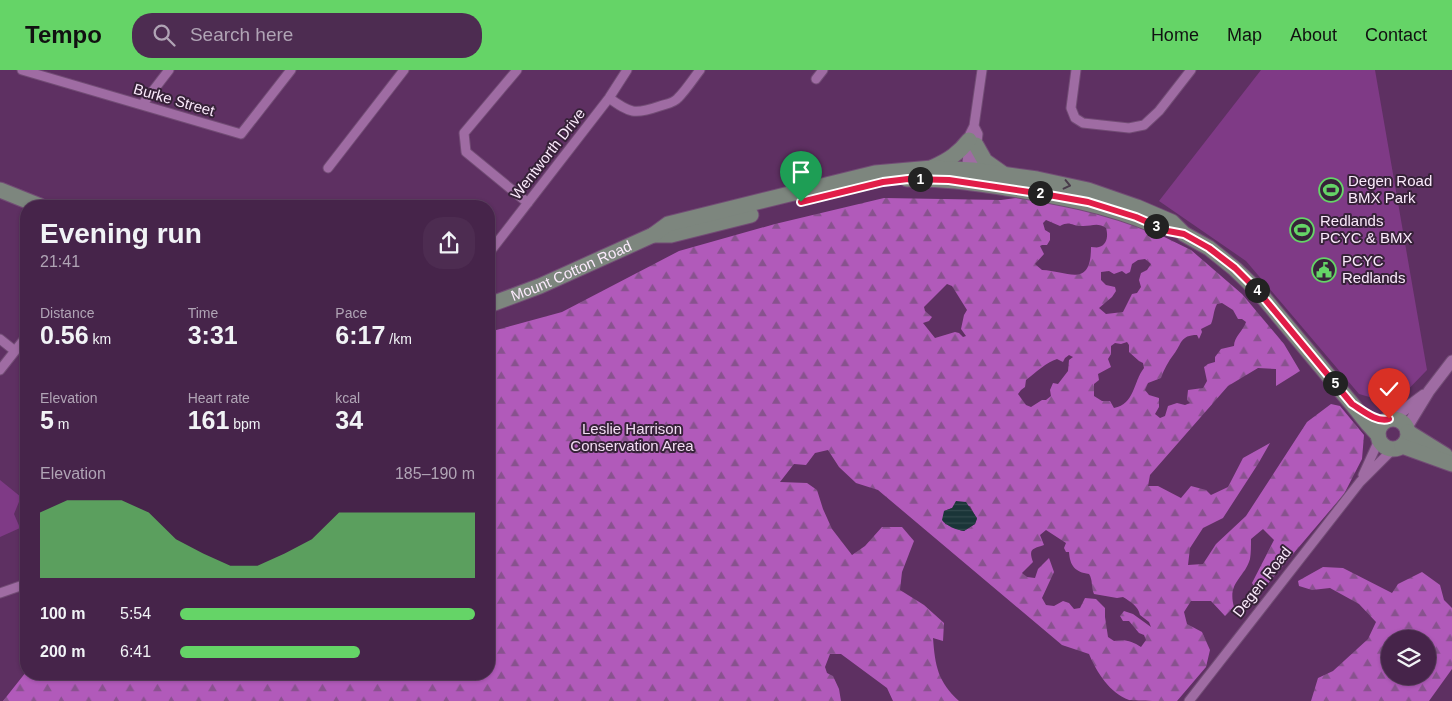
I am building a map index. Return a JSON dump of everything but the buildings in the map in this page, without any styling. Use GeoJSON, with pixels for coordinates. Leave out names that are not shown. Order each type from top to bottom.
{"type":"FeatureCollection","features":[{"type":"Feature","properties":{"kind":"main road"},"geometry":{"type":"LineString","coordinates":[[932,168],[960,152],[973,137],[985,161],[1002,173]]}},
{"type":"Feature","properties":{"kind":"main road","name":"Mount Cotton Road"},"geometry":{"type":"LineString","coordinates":[[495,303],[540,286],[653,235],[668,224],[875,174],[932,168],[1088,202],[1136,217],[1168,231],[1184,234]]}},
{"type":"Feature","properties":{"kind":"main road","name":"Mount Cotton Road"},"geometry":{"type":"LineString","coordinates":[[653,235],[671,235],[883,182],[1002,173],[1066,185],[1137,206],[1172,222],[1184,234],[1209,248],[1235,268],[1258,291],[1379,437]]}},
{"type":"Feature","properties":{"kind":"main road"},"geometry":{"type":"LineString","coordinates":[[0,190],[25,200]]}},
{"type":"Feature","properties":{"kind":"main road","name":"Mount Cotton Road"},"geometry":{"type":"LineString","coordinates":[[1352,404],[1372,416],[1389,419]]}},
{"type":"Feature","properties":{"kind":"main road"},"geometry":{"type":"LineString","coordinates":[[1452,459],[1407,430],[1401,421],[1389,419],[1380,426],[1379,437],[1385,446],[1397,447],[1452,464]]}},
{"type":"Feature","properties":{"kind":"main road"},"geometry":{"type":"LineString","coordinates":[[1397,447],[1407,440],[1407,430]]}},
{"type":"Feature","properties":{"kind":"street","name":"Burke Street"},"geometry":{"type":"LineString","coordinates":[[22,70],[241,134],[292,70]]}},
{"type":"Feature","properties":{"kind":"street"},"geometry":{"type":"LineString","coordinates":[[142,105],[169,70]]}},
{"type":"Feature","properties":{"kind":"street"},"geometry":{"type":"LineString","coordinates":[[328,168],[404,70]]}},
{"type":"Feature","properties":{"kind":"street"},"geometry":{"type":"LineString","coordinates":[[517,70],[464,133],[466,152],[528,203]]}},
{"type":"Feature","properties":{"kind":"street","name":"Wentworth Drive"},"geometry":{"type":"LineString","coordinates":[[495,245],[609,98],[628,70]]}},
{"type":"Feature","properties":{"kind":"street"},"geometry":{"type":"LineString","coordinates":[[609,98],[630,111],[649,110],[676,100],[700,70]]}},
{"type":"Feature","properties":{"kind":"street"},"geometry":{"type":"LineString","coordinates":[[816,79],[823,70]]}},
{"type":"Feature","properties":{"kind":"street"},"geometry":{"type":"LineString","coordinates":[[969,176],[982,70]]}},
{"type":"Feature","properties":{"kind":"street"},"geometry":{"type":"LineString","coordinates":[[1076,70],[1071,108],[1075,118],[1083,123],[1129,128],[1144,125],[1159,111],[1191,70]]}},
{"type":"Feature","properties":{"kind":"street"},"geometry":{"type":"LineString","coordinates":[[0,339],[15,351]]}},
{"type":"Feature","properties":{"kind":"street"},"geometry":{"type":"LineString","coordinates":[[0,370],[20,345]]}},
{"type":"Feature","properties":{"kind":"street"},"geometry":{"type":"LineString","coordinates":[[1407,430],[1429,391],[1452,361]]}},
{"type":"Feature","properties":{"kind":"street"},"geometry":{"type":"LineString","coordinates":[[1389,419],[1429,391]]}},
{"type":"Feature","properties":{"kind":"street","name":"Degen Road"},"geometry":{"type":"LineString","coordinates":[[1360,482],[1379,437]]}},
{"type":"Feature","properties":{"kind":"street","name":"Degen Road"},"geometry":{"type":"LineString","coordinates":[[1189,701],[1360,482],[1397,447]]}},
{"type":"Feature","properties":{"kind":"street"},"geometry":{"type":"LineString","coordinates":[[0,593],[20,586]]}},
{"type":"Feature","properties":{"kind":"shaded area","name":"Redlands PCYC & BMX"},"geometry":{"type":"Polygon","coordinates":[[[1261,70],[1375,70],[1427,370],[1394,404],[1359,394],[1246,261],[1159,201],[1261,70]]]}},
{"type":"Feature","properties":{"kind":"shaded area"},"geometry":{"type":"Polygon","coordinates":[[[0,480],[20,496],[14,514],[20,528],[0,537],[0,480]]]}},
{"type":"Feature","properties":{"kind":"shaded area"},"geometry":{"type":"Polygon","coordinates":[[[956,501],[966,502],[977,518],[975,524],[964,531],[946,524],[942,520],[944,511],[952,508],[956,501]]]}},
{"type":"Feature","properties":{"kind":"green space","name":"Leslie Harrison Conservation Area"},"geometry":{"type":"Polygon","coordinates":[[[1024,197],[1093,212],[1150,230],[1191,250],[1242,294],[1284,344],[1300,371],[1276,386],[1276,369],[1258,368],[1228,386],[1150,475],[1148,486],[1158,486],[1181,498],[1191,486],[1206,490],[1211,495],[1228,487],[1243,458],[1270,443],[1223,518],[1203,528],[1190,548],[1188,565],[1203,564],[1216,544],[1246,516],[1307,422],[1331,404],[1340,406],[1364,435],[1362,459],[1344,494],[1259,594],[1252,583],[1274,540],[1263,529],[1251,539],[1250,559],[1234,586],[1232,599],[1234,607],[1225,616],[1211,601],[1191,601],[1184,612],[1187,624],[1202,632],[1210,650],[1206,667],[1177,701],[1129,700],[1116,693],[1100,675],[1089,654],[1062,645],[878,490],[856,483],[839,467],[828,450],[815,453],[806,465],[794,464],[780,482],[807,483],[817,490],[832,529],[852,555],[865,546],[882,527],[902,527],[914,541],[902,572],[900,590],[924,605],[944,623],[943,641],[933,638],[935,657],[942,680],[959,701],[893,701],[887,688],[841,654],[830,654],[825,667],[827,673],[833,676],[839,689],[841,701],[3,701],[20,680],[495,680],[495,330],[562,312],[679,251],[775,224],[884,198],[1001,200],[1024,197]],[[1046,220],[1043,223],[1045,230],[1050,233],[1050,240],[1047,245],[1040,246],[1044,254],[1035,264],[1042,270],[1076,275],[1082,273],[1087,268],[1090,260],[1091,247],[1102,246],[1106,242],[1106,228],[1103,226],[1067,224],[1060,226],[1046,220]],[[1145,259],[1138,260],[1132,264],[1130,272],[1126,274],[1122,271],[1114,274],[1109,271],[1101,272],[1101,280],[1106,285],[1115,287],[1116,291],[1099,308],[1106,314],[1123,312],[1132,294],[1137,293],[1141,287],[1139,280],[1141,273],[1147,270],[1151,264],[1145,259]],[[947,284],[924,307],[925,311],[932,317],[929,321],[923,323],[935,338],[955,332],[963,337],[966,336],[961,329],[967,310],[952,286],[947,284]],[[1222,303],[1217,304],[1211,324],[1201,329],[1202,332],[1199,339],[1197,335],[1184,338],[1161,378],[1148,383],[1145,390],[1149,395],[1159,398],[1159,407],[1155,414],[1160,418],[1165,416],[1168,406],[1177,403],[1185,405],[1190,403],[1187,400],[1188,390],[1203,388],[1207,381],[1204,367],[1215,362],[1215,357],[1221,349],[1234,346],[1235,340],[1245,325],[1246,322],[1238,319],[1233,310],[1222,303]],[[1127,342],[1115,343],[1111,346],[1111,354],[1108,359],[1111,367],[1098,374],[1099,380],[1094,384],[1094,396],[1102,401],[1110,401],[1114,408],[1121,406],[1130,397],[1144,368],[1143,363],[1129,352],[1127,342]],[[1069,355],[1063,362],[1057,359],[1053,360],[1026,380],[1025,387],[1018,394],[1026,405],[1031,407],[1051,396],[1050,390],[1053,383],[1058,384],[1068,371],[1069,360],[1073,357],[1069,355]],[[970,506],[944,511],[945,524],[964,531],[975,524],[977,519],[970,506]],[[1046,530],[1040,535],[1044,545],[1032,550],[1033,562],[1022,573],[1027,577],[1035,578],[1038,569],[1049,558],[1054,572],[1042,598],[1046,605],[1054,606],[1063,601],[1069,603],[1074,609],[1080,608],[1085,598],[1096,599],[1105,608],[1108,637],[1114,641],[1122,640],[1135,643],[1141,647],[1146,640],[1144,635],[1139,633],[1129,621],[1123,621],[1120,616],[1124,611],[1133,614],[1151,627],[1149,622],[1140,615],[1136,607],[1123,597],[1117,598],[1094,594],[1089,574],[1080,572],[1072,565],[1069,552],[1066,552],[1064,548],[1066,543],[1046,530]]]}},
{"type":"Feature","properties":{"kind":"green space"},"geometry":{"type":"Polygon","coordinates":[[[1323,567],[1343,568],[1392,593],[1398,584],[1422,572],[1440,585],[1444,600],[1452,608],[1452,669],[1429,701],[1311,701],[1318,678],[1333,671],[1368,639],[1376,622],[1359,604],[1330,588],[1312,590],[1299,586],[1298,581],[1323,567]]]}},
{"type":"Feature","properties":{"kind":"place","name":"Degen Road BMX Park"},"geometry":{"type":"Point","coordinates":[1331,190]}},
{"type":"Feature","properties":{"kind":"place","name":"Redlands PCYC & BMX"},"geometry":{"type":"Point","coordinates":[1302,230]}},
{"type":"Feature","properties":{"kind":"place","name":"PCYC Redlands"},"geometry":{"type":"Point","coordinates":[1324,270]}},
{"type":"Feature","properties":{"kind":"route"},"geometry":{"type":"LineString","coordinates":[[801,202],[883,182],[908,179],[949,180],[972,182],[1088,202],[1136,217],[1168,231],[1184,234],[1209,248],[1235,268],[1258,291],[1352,404],[1372,416],[1386,420],[1389,419]]}}]}
